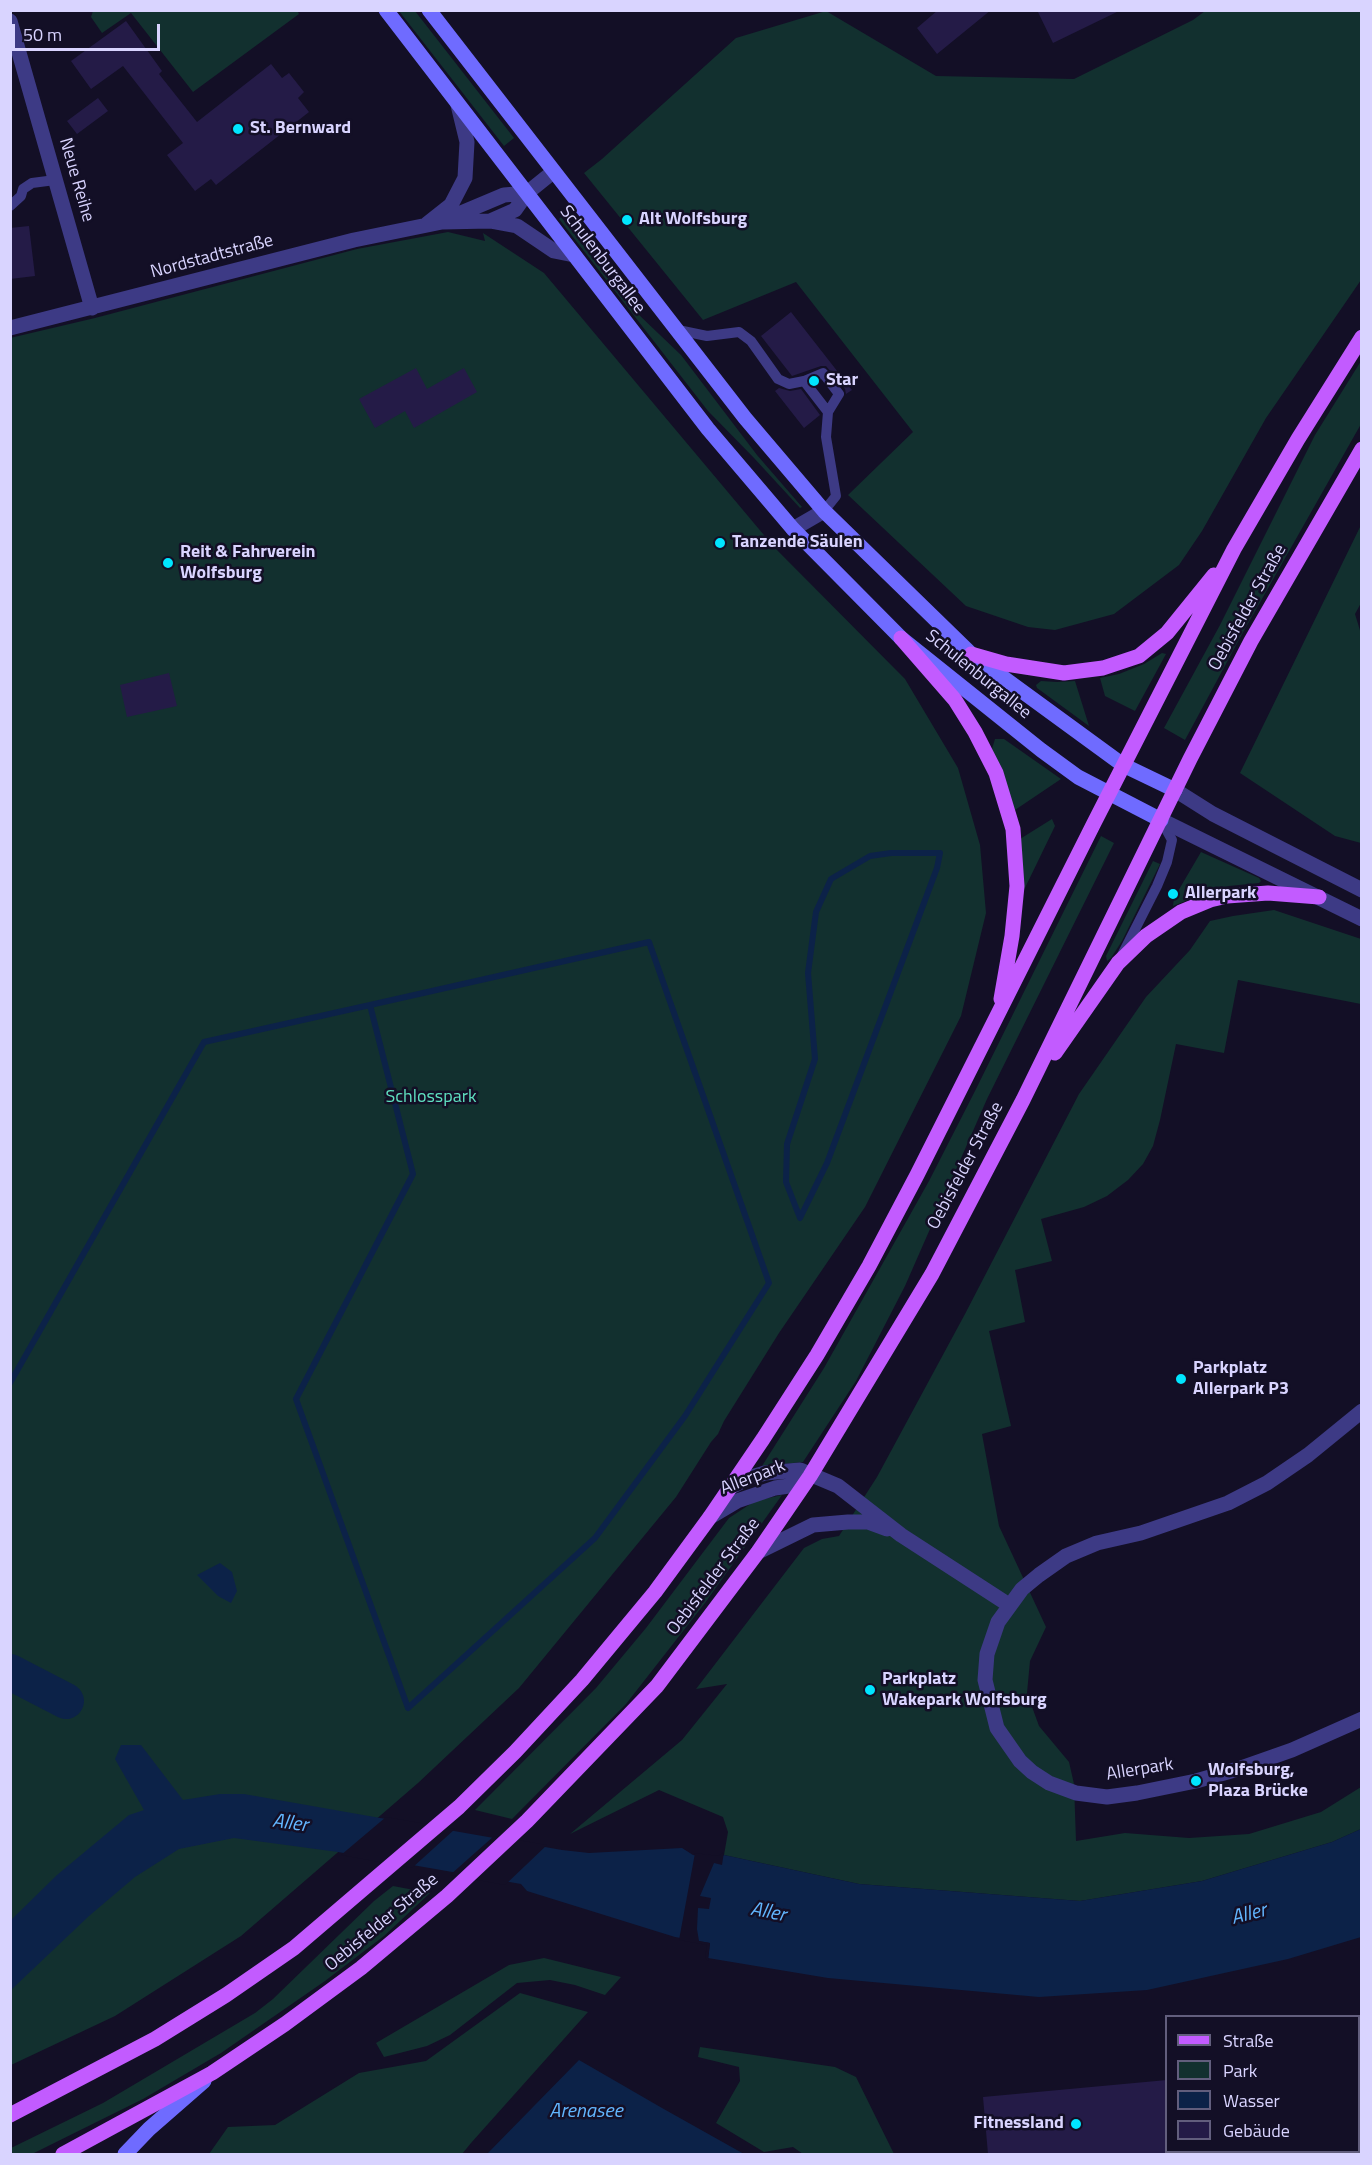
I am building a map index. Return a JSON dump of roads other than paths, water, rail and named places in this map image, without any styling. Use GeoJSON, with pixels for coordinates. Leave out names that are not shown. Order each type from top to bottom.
{"type":"FeatureCollection","features":[{"type":"Feature","properties":{"kind":"main road"},"geometry":{"type":"LineString","coordinates":[[971,654],[1006,664],[1064,673],[1103,668],[1139,656],[1167,633],[1234,549],[1298,439],[1362,337]]}},
{"type":"Feature","properties":{"kind":"main road","name":"Oebisfelder Straße"},"geometry":{"type":"LineString","coordinates":[[63,2154],[212,2073],[285,2024],[361,1968],[447,1896],[527,1821],[657,1686],[758,1552],[810,1476],[932,1274],[1023,1100],[1251,641],[1362,449]]}},
{"type":"Feature","properties":{"kind":"main road","name":"Oebisfelder Straße"},"geometry":{"type":"LineString","coordinates":[[10,2115],[156,2039],[226,1995],[294,1948],[459,1807],[515,1752],[582,1680],[655,1592],[731,1487],[817,1355],[869,1266],[1234,549]]}},
{"type":"Feature","properties":{"kind":"main road"},"geometry":{"type":"LineString","coordinates":[[901,638],[955,700],[975,732],[996,773],[1013,829],[1017,886],[1012,936],[997,1017]]}},
{"type":"Feature","properties":{"kind":"main road"},"geometry":{"type":"LineString","coordinates":[[1023,1100],[1118,963],[1146,936],[1169,919],[1210,900],[1227,896],[1268,893],[1319,897]]}},
{"type":"Feature","properties":{"kind":"street","name":"Schulenburgallee"},"geometry":{"type":"LineString","coordinates":[[386,10],[708,429],[793,529],[901,638],[1041,750],[1078,777],[1161,819]]}},
{"type":"Feature","properties":{"kind":"street","name":"Schulenburgallee"},"geometry":{"type":"LineString","coordinates":[[429,10],[745,418],[824,511],[971,654],[1123,765],[1175,790]]}},
{"type":"Feature","properties":{"kind":"street","name":"Neue Reihe"},"geometry":{"type":"LineString","coordinates":[[10,21],[16,63],[55,180],[92,308]]}},
{"type":"Feature","properties":{"kind":"street","name":"Nordstadtstraße"},"geometry":{"type":"LineString","coordinates":[[424,226],[451,205],[465,178],[467,142],[458,105]]}},
{"type":"Feature","properties":{"kind":"street","name":"Nordstadtstraße"},"geometry":{"type":"LineString","coordinates":[[489,221],[515,210],[527,193],[553,172]]}},
{"type":"Feature","properties":{"kind":"street","name":"Nordstadtstraße"},"geometry":{"type":"LineString","coordinates":[[10,328],[354,240],[442,222],[504,195],[527,193]]}},
{"type":"Feature","properties":{"kind":"street","name":"Nordstadtstraße"},"geometry":{"type":"LineString","coordinates":[[442,222],[489,221],[517,226],[554,250],[574,255]]}},
{"type":"Feature","properties":{"kind":"street"},"geometry":{"type":"LineString","coordinates":[[793,529],[824,511]]}},
{"type":"Feature","properties":{"kind":"street"},"geometry":{"type":"LineString","coordinates":[[1175,790],[1214,814],[1362,890]]}},
{"type":"Feature","properties":{"kind":"street"},"geometry":{"type":"LineString","coordinates":[[1161,819],[1209,845],[1362,919]]}},
{"type":"Feature","properties":{"kind":"street","name":"Allerpark"},"geometry":{"type":"LineString","coordinates":[[1362,1411],[1308,1455],[1267,1484],[1228,1503],[1189,1518],[1141,1533],[1097,1543],[1066,1556],[1039,1575],[1009,1605],[998,1622],[987,1654],[985,1680],[997,1728],[1016,1757],[1032,1772],[1049,1783],[1076,1793],[1107,1797],[1196,1781],[1238,1769],[1292,1750],[1362,1719]]}},
{"type":"Feature","properties":{"kind":"street","name":"Allerpark"},"geometry":{"type":"LineString","coordinates":[[731,1487],[748,1478],[773,1472],[800,1470],[838,1486],[901,1535],[1009,1605]]}},
{"type":"Feature","properties":{"kind":"street","name":"Allerpark"},"geometry":{"type":"LineString","coordinates":[[710,1517],[753,1494],[789,1486],[810,1476]]}},
{"type":"Feature","properties":{"kind":"street","name":"Allerpark"},"geometry":{"type":"LineString","coordinates":[[758,1552],[813,1525],[868,1522],[901,1535]]}},
{"type":"Feature","properties":{"kind":"street"},"geometry":{"type":"LineString","coordinates":[[125,2154],[149,2129],[212,2073]]}},
{"type":"Feature","properties":{"kind":"lane"},"geometry":{"type":"LineString","coordinates":[[10,206],[21,196],[23,189],[32,183],[55,180]]}},
{"type":"Feature","properties":{"kind":"lane"},"geometry":{"type":"LineString","coordinates":[[678,330],[707,336],[740,332],[751,341],[778,379],[789,384],[823,374],[839,394],[828,412],[826,437],[836,496],[824,511]]}},
{"type":"Feature","properties":{"kind":"lane"},"geometry":{"type":"LineString","coordinates":[[804,381],[828,412]]}},
{"type":"Feature","properties":{"kind":"lane"},"geometry":{"type":"LineString","coordinates":[[1118,963],[1157,886],[1167,861],[1172,840],[1161,819]]}},
{"type":"Feature","properties":{"kind":"water"},"geometry":{"type":"Polygon","coordinates":[[[220,1563],[232,1572],[237,1591],[231,1603],[218,1596],[197,1575],[220,1563]]]}},
{"type":"Feature","properties":{"kind":"water"},"geometry":{"type":"Polygon","coordinates":[[[121,1745],[141,1745],[183,1800],[220,1794],[244,1794],[562,1850],[589,1853],[682,1848],[693,1855],[719,1859],[724,1855],[859,1884],[1080,1901],[1202,1881],[1332,1842],[1361,1829],[1361,1937],[1288,1959],[1147,1990],[1039,1997],[828,1978],[708,1958],[710,1943],[675,1937],[527,1891],[521,1884],[338,1852],[234,1838],[179,1849],[135,1877],[89,1916],[11,1990],[11,1920],[57,1875],[129,1815],[144,1810],[115,1759],[121,1745]]]}},
{"type":"Feature","properties":{"kind":"water","name":"Arenasee"},"geometry":{"type":"Polygon","coordinates":[[[579,2060],[662,2108],[744,2154],[487,2154],[579,2060]]]}},
{"type":"Feature","properties":{"kind":"waterway"},"geometry":{"type":"LineString","coordinates":[[891,853],[940,853],[937,868],[827,1163],[800,1218],[786,1182],[787,1144],[815,1059],[808,973],[816,912],[831,879],[870,856],[891,853]]}},
{"type":"Feature","properties":{"kind":"waterway"},"geometry":{"type":"LineString","coordinates":[[10,1383],[204,1042],[649,942],[769,1283],[685,1416],[595,1538],[408,1708],[296,1399],[413,1174],[370,1005]]}},
{"type":"Feature","properties":{"kind":"waterway","name":"Aller"},"geometry":{"type":"LineString","coordinates":[[10,1672],[66,1701]]}},
{"type":"Feature","properties":{"kind":"place","name":"St. Bernward"},"geometry":{"type":"Point","coordinates":[238,129]}},
{"type":"Feature","properties":{"kind":"place","name":"Alt Wolfsburg"},"geometry":{"type":"Point","coordinates":[627,220]}},
{"type":"Feature","properties":{"kind":"place","name":"Star"},"geometry":{"type":"Point","coordinates":[814,381]}},
{"type":"Feature","properties":{"kind":"place","name":"Tanzende Säulen"},"geometry":{"type":"Point","coordinates":[720,543]}},
{"type":"Feature","properties":{"kind":"place","name":"Reit & Fahrverein Wolfsburg"},"geometry":{"type":"Point","coordinates":[168,563]}},
{"type":"Feature","properties":{"kind":"place","name":"Allerpark"},"geometry":{"type":"Point","coordinates":[1173,894]}},
{"type":"Feature","properties":{"kind":"place","name":"Parkplatz Allerpark P3"},"geometry":{"type":"Point","coordinates":[1181,1379]}},
{"type":"Feature","properties":{"kind":"place","name":"Parkplatz Wakepark Wolfsburg"},"geometry":{"type":"Point","coordinates":[870,1690]}},
{"type":"Feature","properties":{"kind":"place","name":"Wolfsburg, Plaza Brücke"},"geometry":{"type":"Point","coordinates":[1196,1781]}},
{"type":"Feature","properties":{"kind":"place","name":"Fitnessland"},"geometry":{"type":"Point","coordinates":[1076,2124]}},
{"type":"Feature","properties":{"kind":"park label","name":"Schlosspark"},"geometry":{"type":"Point","coordinates":[431,1098]}}]}
